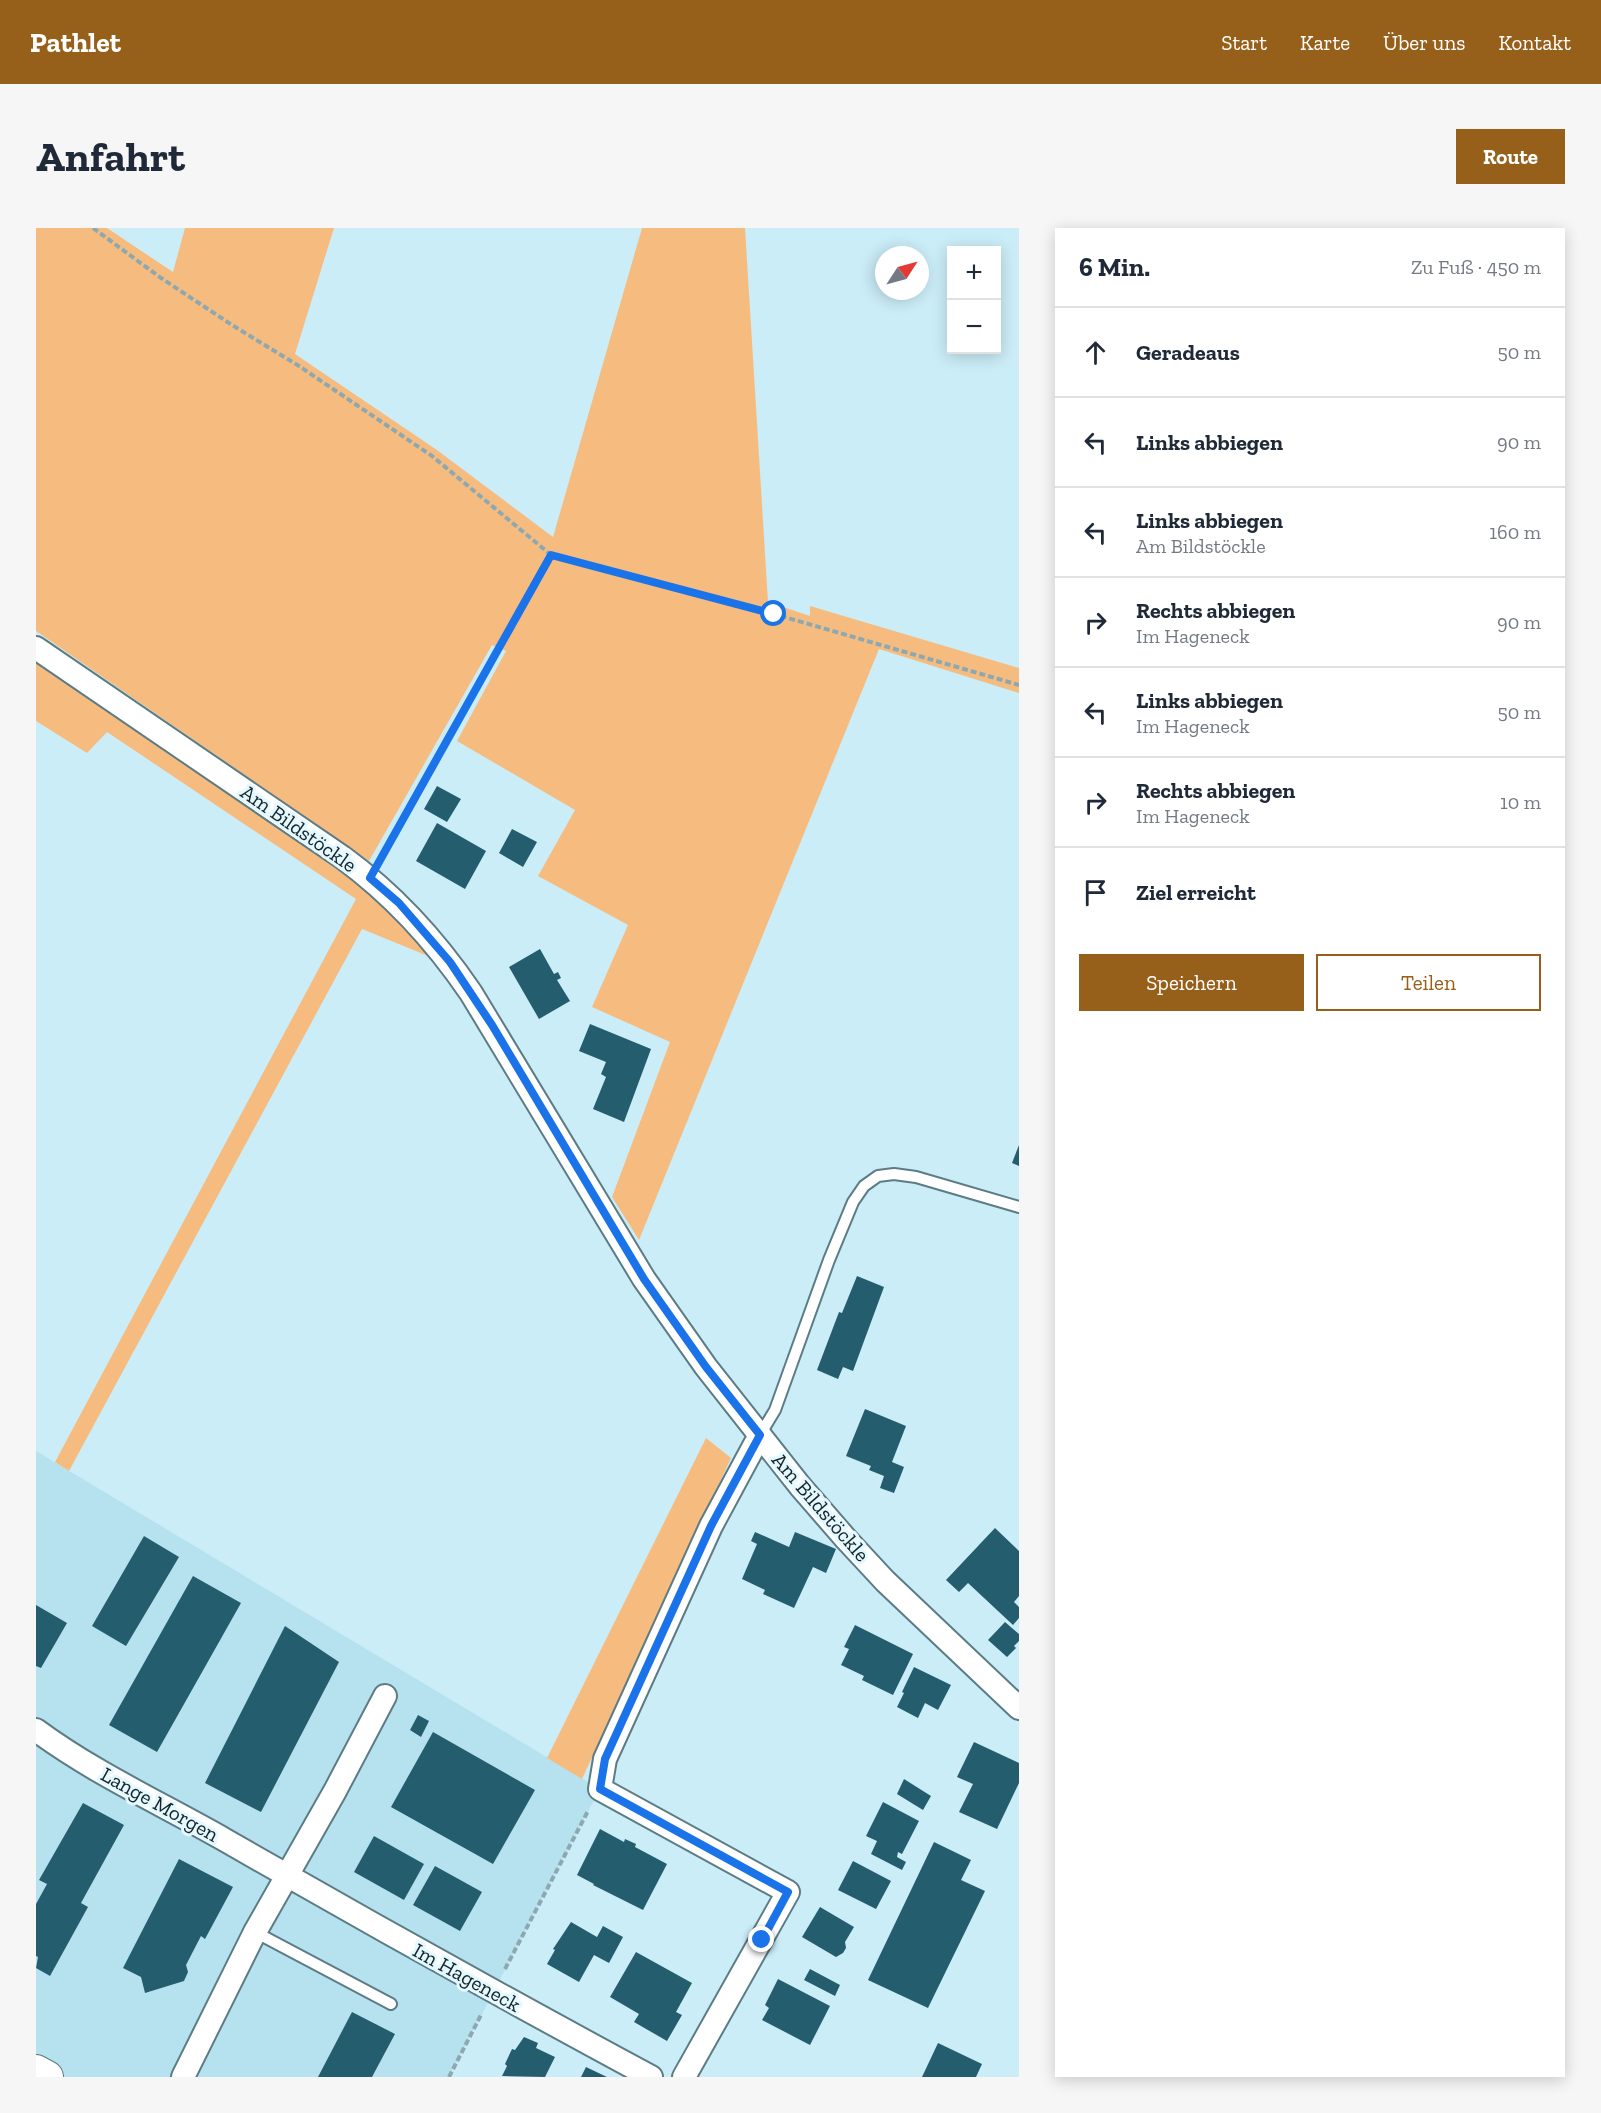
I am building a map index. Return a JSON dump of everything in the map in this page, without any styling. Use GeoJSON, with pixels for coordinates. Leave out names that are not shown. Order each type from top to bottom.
{"type":"FeatureCollection","features":[{"type":"Feature","properties":{"kind":"street","name":"Am Bildstöckle"},"geometry":{"type":"LineString","coordinates":[[36,648],[370,878],[399,903],[455,969],[492,1025],[644,1279],[699,1358],[816,1504],[885,1581],[1019,1708]]}},
{"type":"Feature","properties":{"kind":"street"},"geometry":{"type":"LineString","coordinates":[[684,2077],[788,1892],[600,1789],[605,1759],[711,1526],[760,1435]]}},
{"type":"Feature","properties":{"kind":"street"},"geometry":{"type":"LineString","coordinates":[[183,2077],[255,1932],[335,1791],[385,1696]]}},
{"type":"Feature","properties":{"kind":"street","name":"Lange Morgen"},"geometry":{"type":"LineString","coordinates":[[36,1730],[82,1761],[285,1876]]}},
{"type":"Feature","properties":{"kind":"street","name":"Im Hageneck"},"geometry":{"type":"LineString","coordinates":[[285,1876],[651,2077]]}},
{"type":"Feature","properties":{"kind":"street"},"geometry":{"type":"LineString","coordinates":[[36,2071],[47,2077]]}},
{"type":"Feature","properties":{"kind":"lane"},"geometry":{"type":"LineString","coordinates":[[760,1435],[775,1410],[829,1260],[853,1202],[864,1186],[878,1176],[894,1174],[916,1177],[1019,1207]]}},
{"type":"Feature","properties":{"kind":"lane"},"geometry":{"type":"LineString","coordinates":[[255,1932],[390,2004]]}},
{"type":"Feature","properties":{"kind":"path"},"geometry":{"type":"LineString","coordinates":[[93,228],[162,278],[299,366],[432,456],[551,555],[774,614],[1019,685]]}},
{"type":"Feature","properties":{"kind":"path"},"geometry":{"type":"LineString","coordinates":[[370,878],[551,555]]}},
{"type":"Feature","properties":{"kind":"path"},"geometry":{"type":"LineString","coordinates":[[449,2077],[600,1789]]}},
{"type":"Feature","properties":{"kind":"shaded area"},"geometry":{"type":"Polygon","coordinates":[[[36,228],[107,228],[173,272],[185,228],[334,228],[295,354],[437,450],[553,537],[642,228],[745,228],[768,602],[810,616],[810,606],[1019,668],[1019,693],[879,649],[639,1240],[612,1197],[670,1042],[592,1007],[628,925],[538,876],[575,810],[457,741],[506,651],[492,645],[369,861],[36,631],[36,228]]]}},
{"type":"Feature","properties":{"kind":"shaded area"},"geometry":{"type":"Polygon","coordinates":[[[36,658],[365,886],[387,903],[433,958],[362,929],[69,1471],[55,1462],[356,899],[107,732],[87,753],[36,721],[36,658]]]}},
{"type":"Feature","properties":{"kind":"shaded area"},"geometry":{"type":"Polygon","coordinates":[[[706,1438],[731,1458],[582,1779],[547,1758],[706,1438]]]}},
{"type":"Feature","properties":{"kind":"shaded area"},"geometry":{"type":"Polygon","coordinates":[[[36,1451],[600,1789],[449,2077],[47,2077],[36,2071],[36,1451]]]}},
{"type":"Feature","properties":{"kind":"building"},"geometry":{"type":"Polygon","coordinates":[[[437,786],[461,799],[447,822],[424,809],[437,786]]]}},
{"type":"Feature","properties":{"kind":"building"},"geometry":{"type":"Polygon","coordinates":[[[437,823],[486,851],[465,889],[416,861],[437,823]]]}},
{"type":"Feature","properties":{"kind":"building"},"geometry":{"type":"Polygon","coordinates":[[[512,829],[537,842],[523,867],[499,853],[512,829]]]}},
{"type":"Feature","properties":{"kind":"building"},"geometry":{"type":"Polygon","coordinates":[[[540,949],[554,974],[558,972],[561,978],[557,980],[570,1001],[539,1019],[509,967],[540,949]]]}},
{"type":"Feature","properties":{"kind":"building"},"geometry":{"type":"Polygon","coordinates":[[[590,1024],[651,1049],[624,1122],[593,1109],[606,1077],[601,1074],[606,1062],[579,1051],[590,1024]]]}},
{"type":"Feature","properties":{"kind":"building"},"geometry":{"type":"Polygon","coordinates":[[[1019,1145],[1019,1166],[1012,1163],[1019,1145]]]}},
{"type":"Feature","properties":{"kind":"building"},"geometry":{"type":"Polygon","coordinates":[[[857,1276],[884,1287],[853,1371],[843,1367],[838,1379],[817,1370],[839,1312],[842,1313],[857,1276]]]}},
{"type":"Feature","properties":{"kind":"building"},"geometry":{"type":"Polygon","coordinates":[[[865,1409],[906,1426],[892,1462],[904,1467],[894,1493],[880,1488],[884,1476],[869,1470],[871,1466],[846,1456],[865,1409]]]}},
{"type":"Feature","properties":{"kind":"building"},"geometry":{"type":"Polygon","coordinates":[[[995,1528],[1019,1551],[1019,1596],[1014,1602],[1019,1607],[1019,1618],[1013,1625],[968,1583],[959,1592],[946,1580],[995,1528]]]}},
{"type":"Feature","properties":{"kind":"building"},"geometry":{"type":"Polygon","coordinates":[[[755,1532],[789,1547],[795,1532],[836,1549],[826,1573],[813,1567],[794,1608],[763,1594],[765,1590],[742,1579],[757,1544],[751,1541],[755,1532]]]}},
{"type":"Feature","properties":{"kind":"building"},"geometry":{"type":"Polygon","coordinates":[[[144,1536],[179,1557],[126,1646],[92,1626],[144,1536]]]}},
{"type":"Feature","properties":{"kind":"building"},"geometry":{"type":"Polygon","coordinates":[[[193,1576],[241,1603],[157,1752],[109,1725],[193,1576]]]}},
{"type":"Feature","properties":{"kind":"building"},"geometry":{"type":"Polygon","coordinates":[[[36,1605],[67,1623],[41,1668],[36,1666],[36,1605]]]}},
{"type":"Feature","properties":{"kind":"building"},"geometry":{"type":"Polygon","coordinates":[[[1005,1622],[1019,1634],[1019,1641],[1014,1646],[1016,1648],[1007,1657],[988,1640],[1005,1622]]]}},
{"type":"Feature","properties":{"kind":"building"},"geometry":{"type":"Polygon","coordinates":[[[855,1625],[913,1654],[893,1695],[862,1680],[864,1676],[841,1665],[849,1649],[844,1647],[855,1625]]]}},
{"type":"Feature","properties":{"kind":"building"},"geometry":{"type":"Polygon","coordinates":[[[285,1626],[339,1662],[261,1812],[205,1783],[285,1626]]]}},
{"type":"Feature","properties":{"kind":"building"},"geometry":{"type":"Polygon","coordinates":[[[914,1667],[951,1685],[938,1710],[925,1703],[918,1718],[897,1707],[914,1667]]]}},
{"type":"Feature","properties":{"kind":"building"},"geometry":{"type":"Polygon","coordinates":[[[418,1715],[429,1721],[421,1737],[410,1730],[418,1715]]]}},
{"type":"Feature","properties":{"kind":"building"},"geometry":{"type":"Polygon","coordinates":[[[433,1732],[535,1790],[493,1864],[391,1807],[433,1732]]]}},
{"type":"Feature","properties":{"kind":"building"},"geometry":{"type":"Polygon","coordinates":[[[974,1742],[1019,1763],[1019,1783],[997,1829],[959,1812],[973,1784],[957,1777],[974,1742]]]}},
{"type":"Feature","properties":{"kind":"building"},"geometry":{"type":"Polygon","coordinates":[[[904,1779],[931,1796],[923,1810],[897,1794],[904,1779]]]}},
{"type":"Feature","properties":{"kind":"building"},"geometry":{"type":"Polygon","coordinates":[[[883,1802],[919,1821],[902,1854],[898,1852],[897,1857],[906,1862],[902,1870],[871,1854],[877,1841],[866,1836],[883,1802]]]}},
{"type":"Feature","properties":{"kind":"building"},"geometry":{"type":"Polygon","coordinates":[[[83,1803],[124,1825],[81,1903],[88,1907],[50,1976],[36,1968],[38,1957],[36,1956],[36,1904],[47,1884],[39,1880],[83,1803]]]}},
{"type":"Feature","properties":{"kind":"building"},"geometry":{"type":"Polygon","coordinates":[[[600,1829],[624,1842],[625,1839],[636,1844],[635,1847],[667,1864],[643,1910],[577,1875],[600,1829]]]}},
{"type":"Feature","properties":{"kind":"building"},"geometry":{"type":"Polygon","coordinates":[[[374,1836],[424,1864],[404,1900],[354,1872],[374,1836]]]}},
{"type":"Feature","properties":{"kind":"building"},"geometry":{"type":"Polygon","coordinates":[[[934,1842],[971,1860],[961,1880],[985,1891],[928,2008],[868,1980],[934,1842]]]}},
{"type":"Feature","properties":{"kind":"building"},"geometry":{"type":"Polygon","coordinates":[[[179,1859],[233,1887],[205,1939],[201,1936],[186,1965],[188,1972],[184,1981],[145,1993],[141,1977],[123,1968],[179,1859]]]}},
{"type":"Feature","properties":{"kind":"building"},"geometry":{"type":"Polygon","coordinates":[[[853,1861],[891,1881],[876,1909],[838,1890],[853,1861]]]}},
{"type":"Feature","properties":{"kind":"building"},"geometry":{"type":"Polygon","coordinates":[[[435,1866],[482,1892],[460,1931],[413,1905],[435,1866]]]}},
{"type":"Feature","properties":{"kind":"building"},"geometry":{"type":"Polygon","coordinates":[[[820,1907],[854,1927],[845,1942],[846,1948],[843,1953],[836,1957],[802,1937],[820,1907]]]}},
{"type":"Feature","properties":{"kind":"building"},"geometry":{"type":"Polygon","coordinates":[[[571,1922],[597,1937],[603,1926],[623,1937],[609,1963],[594,1955],[579,1982],[547,1964],[555,1950],[553,1949],[571,1922]]]}},
{"type":"Feature","properties":{"kind":"building"},"geometry":{"type":"Polygon","coordinates":[[[636,1952],[692,1983],[676,2012],[682,2015],[667,2041],[634,2022],[639,2014],[610,1997],[636,1952]]]}},
{"type":"Feature","properties":{"kind":"building"},"geometry":{"type":"Polygon","coordinates":[[[810,1969],[840,1985],[835,1996],[804,1980],[810,1969]]]}},
{"type":"Feature","properties":{"kind":"building"},"geometry":{"type":"Polygon","coordinates":[[[778,1979],[830,2006],[810,2045],[762,2020],[769,2008],[765,2005],[778,1979]]]}},
{"type":"Feature","properties":{"kind":"building"},"geometry":{"type":"Polygon","coordinates":[[[352,2012],[395,2034],[372,2077],[318,2077],[352,2012]]]}},
{"type":"Feature","properties":{"kind":"building"},"geometry":{"type":"Polygon","coordinates":[[[524,2037],[538,2043],[536,2048],[555,2057],[545,2077],[502,2076],[512,2049],[515,2050],[524,2037]]]}},
{"type":"Feature","properties":{"kind":"building"},"geometry":{"type":"Polygon","coordinates":[[[938,2043],[982,2064],[976,2077],[922,2077],[938,2043]]]}},
{"type":"Feature","properties":{"kind":"building"},"geometry":{"type":"Polygon","coordinates":[[[586,2067],[607,2077],[581,2077],[586,2067]]]}},
{"type":"Feature","properties":{"kind":"route"},"geometry":{"type":"LineString","coordinates":[[762,1940],[788,1892],[600,1789],[605,1759],[671,1619],[711,1526],[760,1435],[671,1320],[644,1279],[492,1025],[450,962],[399,903],[370,878],[551,555],[774,614]]}}]}
